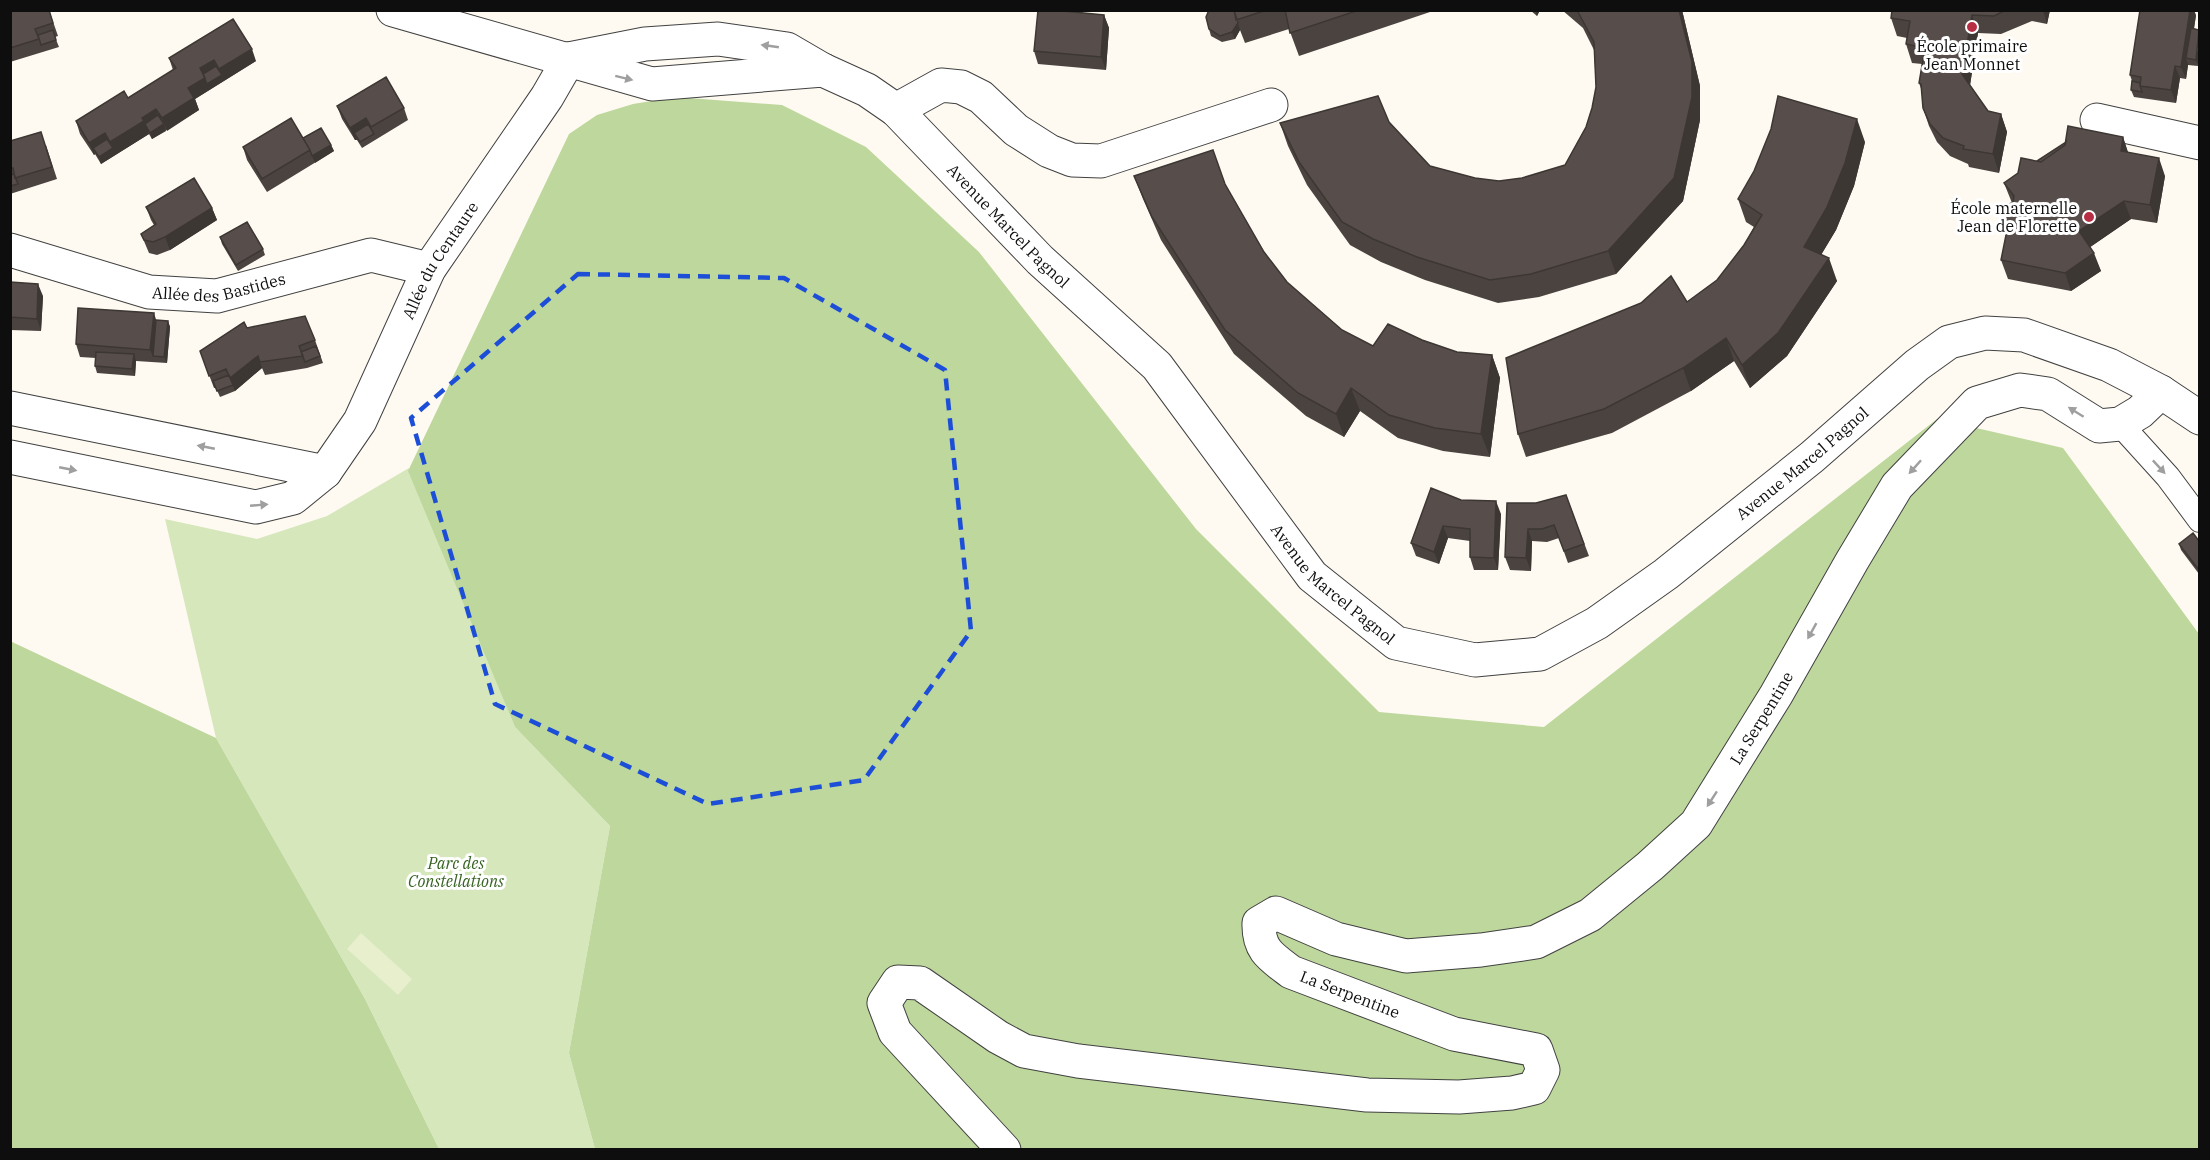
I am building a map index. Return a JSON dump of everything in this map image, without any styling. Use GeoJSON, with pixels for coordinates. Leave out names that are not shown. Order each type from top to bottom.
{"type":"FeatureCollection","features":[{"type":"Feature","properties":{"kind":"street","name":"Avenue Marcel Pagnol"},"geometry":{"type":"LineString","coordinates":[[393,10],[569,59],[645,44],[718,39],[787,49],[823,70],[867,90],[896,110],[1040,260],[1157,366],[1312,576],[1396,643],[1475,660],[1540,654],[1597,623],[1666,573],[1812,457],[1917,365],[1948,342],[1985,333],[2024,335],[2109,365],[2161,392],[2199,416]]}},
{"type":"Feature","properties":{"kind":"street","name":"Allée du Centaure"},"geometry":{"type":"LineString","coordinates":[[10,457],[256,507],[293,498],[325,471],[360,421],[429,269],[547,98],[569,59]]}},
{"type":"Feature","properties":{"kind":"street"},"geometry":{"type":"LineString","coordinates":[[896,110],[940,85],[961,87],[981,97],[1016,130],[1049,151],[1072,160],[1101,161],[1271,105]]}},
{"type":"Feature","properties":{"kind":"street"},"geometry":{"type":"LineString","coordinates":[[2097,120],[2199,143]]}},
{"type":"Feature","properties":{"kind":"street","name":"Allée des Bastides"},"geometry":{"type":"LineString","coordinates":[[10,250],[149,292],[217,296],[371,255],[429,269]]}},
{"type":"Feature","properties":{"kind":"street","name":"La Serpentine"},"geometry":{"type":"LineString","coordinates":[[1004,1149],[896,1032],[884,1003],[898,982],[920,983],[998,1037],[1024,1051],[1078,1061],[1367,1095],[1459,1097],[1534,1088],[1543,1070],[1536,1050],[1454,1034],[1291,972],[1270,956],[1258,939],[1259,923],[1276,913],[1336,939],[1406,956],[1481,950],[1536,942],[1590,915],[1650,866],[1696,824],[1776,695],[1897,486],[1977,403],[2020,390],[2048,394],[2099,426],[2120,424]]}},
{"type":"Feature","properties":{"kind":"street"},"geometry":{"type":"LineString","coordinates":[[2120,424],[2140,412],[2161,392]]}},
{"type":"Feature","properties":{"kind":"street"},"geometry":{"type":"LineString","coordinates":[[10,408],[325,471]]}},
{"type":"Feature","properties":{"kind":"lane"},"geometry":{"type":"LineString","coordinates":[[2120,424],[2169,477],[2199,520]]}},
{"type":"Feature","properties":{"kind":"highlighted area"},"geometry":{"type":"Polygon","coordinates":[[[578,274],[784,278],[945,370],[971,631],[864,780],[708,804],[495,704],[411,418],[578,274]]]}},
{"type":"Feature","properties":{"kind":"green space"},"geometry":{"type":"Polygon","coordinates":[[[676,97],[782,105],[866,147],[979,252],[1196,529],[1379,712],[1544,727],[1937,419],[2063,448],[2199,634],[2199,1149],[595,1149],[569,1053],[610,826],[515,727],[408,471],[569,134],[597,115],[633,104],[676,97]]]}},
{"type":"Feature","properties":{"kind":"green space","name":"Parc des Constellations"},"geometry":{"type":"Polygon","coordinates":[[[409,468],[515,727],[610,826],[569,1053],[595,1149],[439,1149],[365,999],[216,738],[165,519],[257,539],[327,516],[409,468]]]}},
{"type":"Feature","properties":{"kind":"green space"},"geometry":{"type":"Polygon","coordinates":[[[10,641],[216,738],[365,999],[439,1149],[11,1149],[10,641]]]}},
{"type":"Feature","properties":{"kind":"green space"},"geometry":{"type":"Polygon","coordinates":[[[361,933],[412,979],[398,995],[347,949],[361,933]]]}},
{"type":"Feature","properties":{"kind":"building"},"geometry":{"type":"Polygon","coordinates":[[[49,10],[53,23],[35,29],[39,39],[10,48],[10,11],[49,10]]]}},
{"type":"Feature","properties":{"kind":"building"},"geometry":{"type":"Polygon","coordinates":[[[1038,10],[1104,15],[1101,57],[1034,51],[1038,10]]]}},
{"type":"Feature","properties":{"kind":"building"},"geometry":{"type":"Polygon","coordinates":[[[1209,10],[1234,10],[1238,23],[1232,32],[1220,36],[1209,29],[1206,17],[1209,10]]]}},
{"type":"Feature","properties":{"kind":"building"},"geometry":{"type":"Polygon","coordinates":[[[1234,10],[1267,10],[1236,20],[1234,10]]]}},
{"type":"Feature","properties":{"kind":"building"},"geometry":{"type":"Polygon","coordinates":[[[1285,10],[1359,10],[1290,33],[1285,10]]]}},
{"type":"Feature","properties":{"kind":"building"},"geometry":{"type":"Polygon","coordinates":[[[1577,10],[1679,10],[1692,62],[1692,97],[1674,178],[1608,251],[1531,274],[1490,280],[1417,257],[1373,239],[1342,222],[1299,162],[1280,123],[1378,96],[1389,122],[1430,166],[1475,178],[1499,181],[1522,178],[1565,165],[1586,127],[1596,87],[1594,42],[1577,10]]]}},
{"type":"Feature","properties":{"kind":"building"},"geometry":{"type":"Polygon","coordinates":[[[1892,10],[2006,10],[1994,16],[1972,15],[1962,74],[1988,111],[2001,114],[1993,154],[1963,149],[1964,146],[1943,138],[1930,124],[1923,108],[1921,84],[1919,83],[1925,48],[1906,44],[1910,21],[1891,18],[1892,10]]]}},
{"type":"Feature","properties":{"kind":"building"},"geometry":{"type":"Polygon","coordinates":[[[2140,10],[2190,10],[2181,67],[2175,66],[2171,90],[2140,86],[2141,77],[2130,75],[2140,10]]]}},
{"type":"Feature","properties":{"kind":"building"},"geometry":{"type":"Polygon","coordinates":[[[233,19],[252,49],[219,69],[214,60],[200,68],[205,78],[188,88],[194,98],[162,118],[156,109],[142,118],[144,121],[110,142],[105,133],[89,143],[76,121],[124,91],[128,98],[176,68],[169,58],[233,19]]]}},
{"type":"Feature","properties":{"kind":"building"},"geometry":{"type":"Polygon","coordinates":[[[2191,28],[2199,30],[2196,60],[2186,58],[2191,28]]]}},
{"type":"Feature","properties":{"kind":"building"},"geometry":{"type":"Polygon","coordinates":[[[53,30],[56,40],[41,45],[38,35],[53,30]]]}},
{"type":"Feature","properties":{"kind":"building"},"geometry":{"type":"Polygon","coordinates":[[[216,66],[222,75],[207,84],[203,74],[216,66]]]}},
{"type":"Feature","properties":{"kind":"building"},"geometry":{"type":"Polygon","coordinates":[[[386,77],[404,108],[371,127],[366,118],[350,128],[337,106],[386,77]]]}},
{"type":"Feature","properties":{"kind":"building"},"geometry":{"type":"Polygon","coordinates":[[[2132,81],[2140,83],[2142,92],[2131,90],[2132,81]]]}},
{"type":"Feature","properties":{"kind":"building"},"geometry":{"type":"Polygon","coordinates":[[[1778,96],[1857,119],[1845,163],[1827,207],[1804,247],[1829,258],[1778,333],[1742,365],[1726,338],[1683,368],[1604,409],[1518,434],[1506,358],[1641,303],[1671,276],[1687,302],[1717,280],[1744,245],[1762,215],[1738,199],[1754,171],[1771,129],[1778,96]]]}},
{"type":"Feature","properties":{"kind":"building"},"geometry":{"type":"Polygon","coordinates":[[[158,115],[164,124],[150,133],[145,124],[158,115]]]}},
{"type":"Feature","properties":{"kind":"building"},"geometry":{"type":"Polygon","coordinates":[[[291,118],[310,150],[262,179],[243,147],[291,118]]]}},
{"type":"Feature","properties":{"kind":"building"},"geometry":{"type":"Polygon","coordinates":[[[368,124],[374,134],[360,142],[354,133],[368,124]]]}},
{"type":"Feature","properties":{"kind":"building","name":"École maternelle Jean de Florette"},"geometry":{"type":"Polygon","coordinates":[[[2068,126],[2123,137],[2121,151],[2159,158],[2150,205],[2124,201],[2079,231],[2094,253],[2065,273],[2001,260],[2008,225],[1999,211],[2013,202],[2014,196],[2004,183],[2018,173],[2021,158],[2041,162],[2065,145],[2068,126]]]}},
{"type":"Feature","properties":{"kind":"building"},"geometry":{"type":"Polygon","coordinates":[[[321,128],[331,145],[312,156],[303,138],[321,128]]]}},
{"type":"Feature","properties":{"kind":"building"},"geometry":{"type":"Polygon","coordinates":[[[41,132],[52,167],[15,178],[13,168],[10,168],[10,141],[41,132]]]}},
{"type":"Feature","properties":{"kind":"building"},"geometry":{"type":"Polygon","coordinates":[[[107,139],[113,148],[99,157],[93,148],[107,139]]]}},
{"type":"Feature","properties":{"kind":"building"},"geometry":{"type":"Polygon","coordinates":[[[2066,142],[2041,162],[2037,161],[2066,142]]]}},
{"type":"Feature","properties":{"kind":"building"},"geometry":{"type":"Polygon","coordinates":[[[1213,150],[1225,184],[1264,252],[1287,282],[1342,330],[1373,346],[1388,324],[1422,340],[1457,352],[1492,355],[1481,434],[1435,428],[1389,415],[1351,388],[1336,414],[1298,393],[1225,330],[1152,217],[1134,176],[1213,150]]]}},
{"type":"Feature","properties":{"kind":"building"},"geometry":{"type":"Polygon","coordinates":[[[14,174],[18,184],[10,186],[10,175],[14,174]]]}},
{"type":"Feature","properties":{"kind":"building"},"geometry":{"type":"Polygon","coordinates":[[[194,178],[212,208],[165,237],[153,242],[144,240],[141,234],[156,224],[146,207],[194,178]]]}},
{"type":"Feature","properties":{"kind":"building"},"geometry":{"type":"Polygon","coordinates":[[[247,222],[263,249],[236,265],[220,237],[247,222]]]}},
{"type":"Feature","properties":{"kind":"building"},"geometry":{"type":"Polygon","coordinates":[[[10,282],[38,284],[37,319],[10,317],[10,282]]]}},
{"type":"Feature","properties":{"kind":"building"},"geometry":{"type":"Polygon","coordinates":[[[78,308],[154,313],[150,350],[76,344],[78,308]]]}},
{"type":"Feature","properties":{"kind":"building"},"geometry":{"type":"Polygon","coordinates":[[[305,316],[315,340],[299,346],[303,356],[260,362],[258,356],[230,378],[226,369],[209,376],[200,351],[244,322],[247,328],[305,316]]]}},
{"type":"Feature","properties":{"kind":"building"},"geometry":{"type":"Polygon","coordinates":[[[156,320],[168,321],[164,357],[153,356],[156,320]]]}},
{"type":"Feature","properties":{"kind":"building"},"geometry":{"type":"Polygon","coordinates":[[[316,346],[320,356],[305,362],[301,352],[316,346]]]}},
{"type":"Feature","properties":{"kind":"building"},"geometry":{"type":"Polygon","coordinates":[[[96,352],[134,354],[132,369],[95,366],[96,352]]]}},
{"type":"Feature","properties":{"kind":"building"},"geometry":{"type":"Polygon","coordinates":[[[229,375],[233,385],[217,391],[213,381],[229,375]]]}},
{"type":"Feature","properties":{"kind":"building"},"geometry":{"type":"Polygon","coordinates":[[[1431,488],[1461,500],[1496,501],[1494,558],[1470,557],[1470,529],[1443,526],[1434,552],[1411,543],[1431,488]]]}},
{"type":"Feature","properties":{"kind":"building"},"geometry":{"type":"Polygon","coordinates":[[[1566,495],[1584,544],[1564,551],[1554,525],[1542,529],[1528,529],[1526,558],[1505,557],[1507,503],[1536,503],[1566,495]]]}},
{"type":"Feature","properties":{"kind":"building"},"geometry":{"type":"Polygon","coordinates":[[[2193,533],[2199,541],[2199,570],[2179,544],[2193,533]]]}},
{"type":"Feature","properties":{"kind":"place","name":"École primaire Jean Monnet"},"geometry":{"type":"Point","coordinates":[1972,27]}},
{"type":"Feature","properties":{"kind":"place","name":"École maternelle Jean de Florette"},"geometry":{"type":"Point","coordinates":[2089,217]}}]}
